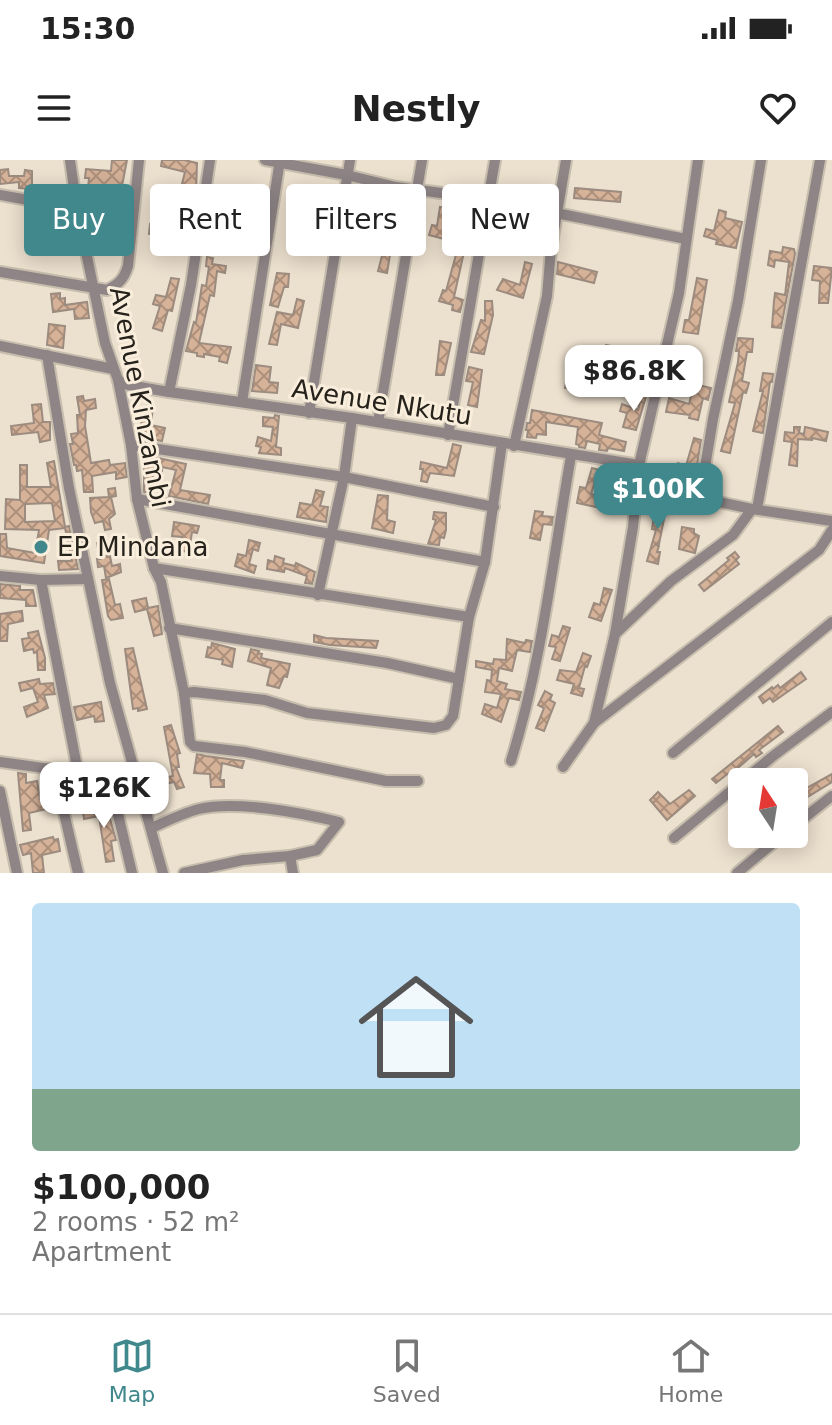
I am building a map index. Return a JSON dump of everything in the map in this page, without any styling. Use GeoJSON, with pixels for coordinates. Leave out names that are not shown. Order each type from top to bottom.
{"type":"FeatureCollection","features":[{"type":"Feature","properties":{"kind":"street","name":"Avenue Kinzambi"},"geometry":{"type":"LineString","coordinates":[[70,160],[73,184]]}},
{"type":"Feature","properties":{"kind":"street"},"geometry":{"type":"LineString","coordinates":[[0,272],[107,290],[119,284],[125,276],[139,160]]}},
{"type":"Feature","properties":{"kind":"street"},"geometry":{"type":"LineString","coordinates":[[169,392],[191,285],[210,160]]}},
{"type":"Feature","properties":{"kind":"street"},"geometry":{"type":"LineString","coordinates":[[265,160],[384,184]]}},
{"type":"Feature","properties":{"kind":"street"},"geometry":{"type":"LineString","coordinates":[[309,413],[350,160]]}},
{"type":"Feature","properties":{"kind":"street"},"geometry":{"type":"LineString","coordinates":[[418,184],[422,160]]}},
{"type":"Feature","properties":{"kind":"street"},"geometry":{"type":"LineString","coordinates":[[489,184],[495,160]]}},
{"type":"Feature","properties":{"kind":"street"},"geometry":{"type":"LineString","coordinates":[[566,160],[559,214],[686,239]]}},
{"type":"Feature","properties":{"kind":"street"},"geometry":{"type":"LineString","coordinates":[[594,723],[615,634],[639,465],[677,304],[698,160]]}},
{"type":"Feature","properties":{"kind":"street"},"geometry":{"type":"LineString","coordinates":[[700,497],[738,301],[761,160]]}},
{"type":"Feature","properties":{"kind":"street"},"geometry":{"type":"LineString","coordinates":[[615,634],[671,581],[733,535],[754,509],[820,160]]}},
{"type":"Feature","properties":{"kind":"street"},"geometry":{"type":"LineString","coordinates":[[242,402],[280,162]]}},
{"type":"Feature","properties":{"kind":"street"},"geometry":{"type":"LineString","coordinates":[[0,195],[24,199]]}},
{"type":"Feature","properties":{"kind":"street","name":"Avenue Kinzambi"},"geometry":{"type":"LineString","coordinates":[[88,256],[118,380],[131,445],[137,499],[154,568],[161,582],[184,693],[190,742],[194,746],[245,752],[386,781],[418,781]]}},
{"type":"Feature","properties":{"kind":"street"},"geometry":{"type":"LineString","coordinates":[[378,422],[406,256]]}},
{"type":"Feature","properties":{"kind":"street"},"geometry":{"type":"LineString","coordinates":[[448,435],[477,256]]}},
{"type":"Feature","properties":{"kind":"street"},"geometry":{"type":"LineString","coordinates":[[514,446],[536,354],[547,296],[550,256]]}},
{"type":"Feature","properties":{"kind":"street"},"geometry":{"type":"LineString","coordinates":[[0,346],[113,369]]}},
{"type":"Feature","properties":{"kind":"street"},"geometry":{"type":"LineString","coordinates":[[47,355],[69,488],[110,683],[163,873]]}},
{"type":"Feature","properties":{"kind":"street","name":"Avenue Nkutu"},"geometry":{"type":"LineString","coordinates":[[118,380],[128,385],[169,392],[378,422],[639,465]]}},
{"type":"Feature","properties":{"kind":"street"},"geometry":{"type":"LineString","coordinates":[[318,595],[344,477],[352,418]]}},
{"type":"Feature","properties":{"kind":"street"},"geometry":{"type":"LineString","coordinates":[[184,693],[265,700],[307,713],[434,728],[446,725],[451,719],[469,617],[485,562],[502,443]]}},
{"type":"Feature","properties":{"kind":"street"},"geometry":{"type":"LineString","coordinates":[[131,445],[344,477],[494,507]]}},
{"type":"Feature","properties":{"kind":"street"},"geometry":{"type":"LineString","coordinates":[[511,761],[523,723],[571,456]]}},
{"type":"Feature","properties":{"kind":"street"},"geometry":{"type":"LineString","coordinates":[[638,485],[754,509],[832,521]]}},
{"type":"Feature","properties":{"kind":"street"},"geometry":{"type":"LineString","coordinates":[[137,499],[485,562]]}},
{"type":"Feature","properties":{"kind":"street"},"geometry":{"type":"LineString","coordinates":[[563,767],[594,723],[819,550],[832,530]]}},
{"type":"Feature","properties":{"kind":"street"},"geometry":{"type":"LineString","coordinates":[[154,568],[469,617]]}},
{"type":"Feature","properties":{"kind":"street"},"geometry":{"type":"LineString","coordinates":[[0,576],[41,580],[88,579]]}},
{"type":"Feature","properties":{"kind":"street"},"geometry":{"type":"LineString","coordinates":[[41,580],[78,772]]}},
{"type":"Feature","properties":{"kind":"street"},"geometry":{"type":"LineString","coordinates":[[673,753],[832,622]]}},
{"type":"Feature","properties":{"kind":"street"},"geometry":{"type":"LineString","coordinates":[[169,628],[387,663],[459,679]]}},
{"type":"Feature","properties":{"kind":"street"},"geometry":{"type":"LineString","coordinates":[[674,838],[832,712]]}},
{"type":"Feature","properties":{"kind":"street"},"geometry":{"type":"LineString","coordinates":[[0,762],[138,781]]}},
{"type":"Feature","properties":{"kind":"street"},"geometry":{"type":"LineString","coordinates":[[54,770],[78,873]]}},
{"type":"Feature","properties":{"kind":"street"},"geometry":{"type":"LineString","coordinates":[[109,777],[132,873]]}},
{"type":"Feature","properties":{"kind":"street"},"geometry":{"type":"LineString","coordinates":[[0,791],[17,873]]}},
{"type":"Feature","properties":{"kind":"street"},"geometry":{"type":"LineString","coordinates":[[808,815],[832,796]]}},
{"type":"Feature","properties":{"kind":"street"},"geometry":{"type":"LineString","coordinates":[[152,828],[197,809],[217,806],[268,810],[339,822],[322,846],[290,856],[243,860],[184,873]]}},
{"type":"Feature","properties":{"kind":"street"},"geometry":{"type":"LineString","coordinates":[[737,873],[767,848]]}},
{"type":"Feature","properties":{"kind":"street"},"geometry":{"type":"LineString","coordinates":[[290,856],[293,873]]}},
{"type":"Feature","properties":{"kind":"building"},"geometry":{"type":"Polygon","coordinates":[[[112,160],[127,160],[122,184],[88,184],[89,178],[85,178],[86,169],[111,171],[112,160]]]}},
{"type":"Feature","properties":{"kind":"building"},"geometry":{"type":"Polygon","coordinates":[[[162,160],[197,163],[196,184],[182,184],[185,172],[161,166],[162,160]]]}},
{"type":"Feature","properties":{"kind":"building"},"geometry":{"type":"Polygon","coordinates":[[[8,169],[9,176],[24,176],[25,170],[32,171],[32,184],[24,184],[24,188],[19,188],[19,182],[0,184],[0,170],[8,169]]]}},
{"type":"Feature","properties":{"kind":"building"},"geometry":{"type":"Polygon","coordinates":[[[575,188],[621,192],[620,202],[574,198],[575,188]]]}},
{"type":"Feature","properties":{"kind":"building"},"geometry":{"type":"Polygon","coordinates":[[[442,207],[442,238],[429,235],[432,225],[437,226],[442,207]]]}},
{"type":"Feature","properties":{"kind":"building"},"geometry":{"type":"Polygon","coordinates":[[[719,210],[726,212],[725,218],[742,222],[736,248],[716,244],[717,240],[704,236],[706,229],[714,231],[719,210]]]}},
{"type":"Feature","properties":{"kind":"building"},"geometry":{"type":"Polygon","coordinates":[[[783,247],[794,249],[795,254],[781,328],[772,327],[774,301],[775,293],[785,295],[789,262],[775,260],[774,267],[768,265],[770,251],[782,253],[783,247]]]}},
{"type":"Feature","properties":{"kind":"building"},"geometry":{"type":"Polygon","coordinates":[[[382,256],[390,256],[387,273],[378,271],[382,256]]]}},
{"type":"Feature","properties":{"kind":"building"},"geometry":{"type":"Polygon","coordinates":[[[456,256],[463,256],[454,297],[463,300],[460,312],[452,310],[453,305],[439,301],[443,290],[446,291],[456,256]]]}},
{"type":"Feature","properties":{"kind":"building"},"geometry":{"type":"Polygon","coordinates":[[[207,257],[213,258],[212,264],[226,266],[225,273],[217,271],[214,296],[210,295],[199,343],[231,347],[227,363],[219,361],[220,357],[197,356],[197,353],[186,351],[196,323],[202,285],[206,286],[207,257]]]}},
{"type":"Feature","properties":{"kind":"building"},"geometry":{"type":"Polygon","coordinates":[[[525,262],[532,264],[523,298],[497,290],[503,279],[520,285],[525,262]]]}},
{"type":"Feature","properties":{"kind":"building"},"geometry":{"type":"Polygon","coordinates":[[[558,262],[597,272],[594,283],[557,274],[558,262]]]}},
{"type":"Feature","properties":{"kind":"building"},"geometry":{"type":"Polygon","coordinates":[[[814,266],[832,268],[828,303],[819,303],[820,281],[812,280],[814,266]]]}},
{"type":"Feature","properties":{"kind":"building"},"geometry":{"type":"Polygon","coordinates":[[[277,273],[289,274],[288,287],[284,287],[278,307],[270,305],[277,273]]]}},
{"type":"Feature","properties":{"kind":"building"},"geometry":{"type":"Polygon","coordinates":[[[171,278],[179,279],[172,311],[168,310],[162,331],[153,328],[160,306],[153,304],[156,295],[166,297],[171,278]]]}},
{"type":"Feature","properties":{"kind":"building"},"geometry":{"type":"Polygon","coordinates":[[[697,278],[707,280],[698,334],[683,332],[685,320],[689,320],[697,278]]]}},
{"type":"Feature","properties":{"kind":"building"},"geometry":{"type":"Polygon","coordinates":[[[60,293],[60,299],[65,298],[65,305],[87,302],[89,318],[75,319],[74,309],[53,312],[51,294],[60,293]]]}},
{"type":"Feature","properties":{"kind":"building"},"geometry":{"type":"Polygon","coordinates":[[[297,299],[304,301],[298,328],[281,324],[277,345],[269,344],[277,312],[293,315],[297,299]]]}},
{"type":"Feature","properties":{"kind":"building"},"geometry":{"type":"Polygon","coordinates":[[[485,301],[492,301],[493,315],[484,354],[471,352],[481,320],[485,321],[485,301]]]}},
{"type":"Feature","properties":{"kind":"building"},"geometry":{"type":"Polygon","coordinates":[[[49,324],[65,326],[63,348],[47,345],[49,324]]]}},
{"type":"Feature","properties":{"kind":"building"},"geometry":{"type":"Polygon","coordinates":[[[738,338],[753,339],[752,352],[747,352],[742,381],[749,383],[746,393],[743,392],[730,453],[721,451],[735,403],[729,402],[738,362],[738,338]]]}},
{"type":"Feature","properties":{"kind":"building"},"geometry":{"type":"Polygon","coordinates":[[[440,341],[451,343],[444,375],[436,375],[440,341]]]}},
{"type":"Feature","properties":{"kind":"building"},"geometry":{"type":"Polygon","coordinates":[[[606,345],[616,347],[604,394],[565,388],[572,352],[598,358],[599,354],[604,355],[606,345]]]}},
{"type":"Feature","properties":{"kind":"building"},"geometry":{"type":"Polygon","coordinates":[[[256,365],[271,367],[269,382],[278,383],[277,393],[252,391],[256,365]]]}},
{"type":"Feature","properties":{"kind":"building"},"geometry":{"type":"Polygon","coordinates":[[[469,367],[482,370],[477,407],[468,405],[473,382],[466,381],[469,367]]]}},
{"type":"Feature","properties":{"kind":"building"},"geometry":{"type":"Polygon","coordinates":[[[763,373],[773,374],[763,433],[753,431],[763,391],[760,391],[763,373]]]}},
{"type":"Feature","properties":{"kind":"building"},"geometry":{"type":"Polygon","coordinates":[[[694,384],[711,388],[708,400],[703,398],[698,420],[689,418],[690,415],[666,412],[669,398],[689,404],[694,384]]]}},
{"type":"Feature","properties":{"kind":"building"},"geometry":{"type":"Polygon","coordinates":[[[643,389],[648,390],[636,430],[623,427],[627,413],[620,411],[622,404],[638,410],[643,389]]]}},
{"type":"Feature","properties":{"kind":"building"},"geometry":{"type":"Polygon","coordinates":[[[83,396],[84,401],[95,399],[96,408],[86,410],[85,426],[91,463],[109,460],[110,465],[125,463],[127,477],[116,479],[116,472],[92,476],[93,492],[84,492],[82,470],[77,471],[74,465],[70,444],[73,444],[71,434],[78,433],[77,415],[80,415],[77,397],[83,396]]]}},
{"type":"Feature","properties":{"kind":"building"},"geometry":{"type":"Polygon","coordinates":[[[41,404],[43,422],[50,422],[50,440],[40,442],[38,432],[12,435],[11,426],[34,423],[32,405],[41,404]]]}},
{"type":"Feature","properties":{"kind":"building"},"geometry":{"type":"Polygon","coordinates":[[[147,405],[153,406],[151,425],[165,428],[162,441],[137,436],[147,405]]]}},
{"type":"Feature","properties":{"kind":"building"},"geometry":{"type":"Polygon","coordinates":[[[532,410],[602,423],[599,435],[626,442],[624,451],[599,450],[600,444],[587,441],[585,448],[579,447],[576,444],[578,427],[546,422],[546,435],[527,437],[527,423],[530,423],[532,410]]]}},
{"type":"Feature","properties":{"kind":"building"},"geometry":{"type":"Polygon","coordinates":[[[275,415],[279,416],[276,447],[281,448],[281,455],[259,453],[261,447],[256,446],[258,437],[271,441],[273,427],[263,426],[263,417],[274,418],[275,415]]]}},
{"type":"Feature","properties":{"kind":"building"},"geometry":{"type":"Polygon","coordinates":[[[794,427],[800,427],[799,433],[804,434],[805,427],[828,432],[826,441],[798,439],[797,466],[789,465],[792,442],[784,441],[785,432],[794,433],[794,427]]]}},
{"type":"Feature","properties":{"kind":"building"},"geometry":{"type":"Polygon","coordinates":[[[694,438],[701,440],[695,478],[675,473],[678,463],[686,466],[694,438]]]}},
{"type":"Feature","properties":{"kind":"building"},"geometry":{"type":"Polygon","coordinates":[[[453,444],[461,446],[454,476],[430,473],[427,482],[421,481],[421,462],[447,468],[453,444]]]}},
{"type":"Feature","properties":{"kind":"building"},"geometry":{"type":"Polygon","coordinates":[[[154,457],[186,464],[180,490],[210,495],[208,504],[169,496],[176,470],[162,467],[162,472],[153,472],[153,493],[144,492],[144,463],[153,463],[154,457]]]}},
{"type":"Feature","properties":{"kind":"building"},"geometry":{"type":"Polygon","coordinates":[[[54,461],[65,527],[69,526],[78,569],[59,570],[58,561],[72,561],[65,528],[49,530],[44,563],[0,556],[0,534],[6,534],[7,548],[35,553],[39,530],[5,529],[6,499],[20,500],[20,465],[27,465],[27,487],[51,487],[47,463],[54,461]],[[52,503],[25,504],[25,522],[55,521],[52,503]]]}},
{"type":"Feature","properties":{"kind":"building"},"geometry":{"type":"Polygon","coordinates":[[[592,468],[599,470],[591,494],[598,495],[596,507],[577,503],[580,487],[586,488],[592,468]]]}},
{"type":"Feature","properties":{"kind":"building"},"geometry":{"type":"Polygon","coordinates":[[[612,473],[630,474],[629,488],[624,487],[618,510],[608,507],[613,486],[609,485],[612,473]]]}},
{"type":"Feature","properties":{"kind":"building"},"geometry":{"type":"Polygon","coordinates":[[[115,488],[116,496],[111,497],[115,514],[109,519],[111,529],[105,530],[103,521],[95,523],[90,498],[109,497],[108,489],[115,488]]]}},
{"type":"Feature","properties":{"kind":"building"},"geometry":{"type":"Polygon","coordinates":[[[316,490],[324,492],[320,506],[328,507],[326,522],[297,517],[300,503],[312,505],[316,490]]]}},
{"type":"Feature","properties":{"kind":"building"},"geometry":{"type":"Polygon","coordinates":[[[378,495],[388,496],[387,520],[395,522],[393,533],[372,528],[378,495]]]}},
{"type":"Feature","properties":{"kind":"building"},"geometry":{"type":"Polygon","coordinates":[[[656,502],[670,504],[669,510],[666,509],[659,544],[655,544],[659,546],[657,552],[660,552],[658,564],[647,561],[656,530],[652,529],[656,502]]]}},
{"type":"Feature","properties":{"kind":"building"},"geometry":{"type":"Polygon","coordinates":[[[535,511],[543,512],[542,516],[553,517],[552,525],[543,524],[540,540],[530,538],[535,511]]]}},
{"type":"Feature","properties":{"kind":"building"},"geometry":{"type":"Polygon","coordinates":[[[434,512],[446,513],[446,530],[444,538],[440,537],[439,545],[428,544],[436,520],[433,519],[434,512]]]}},
{"type":"Feature","properties":{"kind":"building"},"geometry":{"type":"Polygon","coordinates":[[[174,522],[199,526],[197,533],[192,532],[190,545],[197,547],[196,554],[179,550],[182,537],[172,536],[174,522]]]}},
{"type":"Feature","properties":{"kind":"building"},"geometry":{"type":"Polygon","coordinates":[[[682,527],[694,529],[699,536],[695,553],[679,549],[682,527]]]}},
{"type":"Feature","properties":{"kind":"building"},"geometry":{"type":"Polygon","coordinates":[[[249,540],[260,543],[258,551],[253,549],[249,564],[256,566],[254,573],[235,566],[238,554],[246,556],[249,540]]]}},
{"type":"Feature","properties":{"kind":"building"},"geometry":{"type":"Polygon","coordinates":[[[104,542],[112,566],[120,564],[121,572],[106,578],[104,566],[98,567],[97,559],[100,559],[97,543],[104,542]]]}},
{"type":"Feature","properties":{"kind":"building"},"geometry":{"type":"Polygon","coordinates":[[[735,552],[739,564],[704,591],[699,585],[735,552]]]}},
{"type":"Feature","properties":{"kind":"building"},"geometry":{"type":"Polygon","coordinates":[[[275,556],[284,559],[283,563],[295,566],[296,563],[315,572],[312,584],[305,583],[307,576],[285,568],[284,572],[267,569],[268,560],[274,562],[275,556]]]}},
{"type":"Feature","properties":{"kind":"building"},"geometry":{"type":"Polygon","coordinates":[[[109,579],[115,605],[120,604],[123,618],[111,620],[108,616],[102,580],[109,579]]]}},
{"type":"Feature","properties":{"kind":"building"},"geometry":{"type":"Polygon","coordinates":[[[0,584],[33,590],[36,606],[26,606],[26,600],[0,598],[0,584]]]}},
{"type":"Feature","properties":{"kind":"building"},"geometry":{"type":"Polygon","coordinates":[[[604,588],[612,590],[601,621],[589,617],[594,603],[600,605],[604,588]]]}},
{"type":"Feature","properties":{"kind":"building"},"geometry":{"type":"Polygon","coordinates":[[[146,598],[148,608],[158,606],[162,634],[154,636],[147,609],[135,612],[132,601],[146,598]]]}},
{"type":"Feature","properties":{"kind":"building"},"geometry":{"type":"Polygon","coordinates":[[[22,611],[23,621],[8,624],[7,641],[0,641],[0,614],[22,611]]]}},
{"type":"Feature","properties":{"kind":"building"},"geometry":{"type":"Polygon","coordinates":[[[563,626],[570,628],[560,661],[552,659],[556,647],[549,646],[552,635],[559,637],[563,626]]]}},
{"type":"Feature","properties":{"kind":"building"},"geometry":{"type":"Polygon","coordinates":[[[38,631],[45,670],[38,670],[37,652],[34,653],[33,649],[24,651],[22,639],[29,638],[28,633],[38,631]]]}},
{"type":"Feature","properties":{"kind":"building"},"geometry":{"type":"Polygon","coordinates":[[[314,635],[378,641],[376,648],[330,645],[314,642],[314,635]]]}},
{"type":"Feature","properties":{"kind":"building"},"geometry":{"type":"Polygon","coordinates":[[[507,639],[525,643],[526,640],[532,641],[530,652],[517,650],[512,671],[499,668],[497,681],[507,684],[505,689],[521,692],[519,700],[509,698],[501,722],[482,714],[485,704],[497,708],[501,694],[485,692],[492,670],[476,667],[476,661],[493,664],[494,659],[506,660],[507,639]]]}},
{"type":"Feature","properties":{"kind":"building"},"geometry":{"type":"Polygon","coordinates":[[[212,643],[235,649],[232,667],[222,664],[223,660],[206,657],[212,643]]]}},
{"type":"Feature","properties":{"kind":"building"},"geometry":{"type":"Polygon","coordinates":[[[133,648],[147,709],[138,711],[138,708],[133,709],[125,649],[133,648]]]}},
{"type":"Feature","properties":{"kind":"building"},"geometry":{"type":"Polygon","coordinates":[[[251,649],[259,651],[261,658],[290,664],[287,677],[284,676],[279,688],[267,685],[271,668],[248,661],[251,649]]]}},
{"type":"Feature","properties":{"kind":"building"},"geometry":{"type":"Polygon","coordinates":[[[583,653],[591,656],[579,688],[584,689],[582,696],[571,693],[574,684],[557,680],[560,670],[576,672],[583,653]]]}},
{"type":"Feature","properties":{"kind":"building"},"geometry":{"type":"Polygon","coordinates":[[[801,672],[806,679],[773,702],[770,698],[763,703],[759,697],[772,687],[778,685],[780,688],[801,672]]]}},
{"type":"Feature","properties":{"kind":"building"},"geometry":{"type":"Polygon","coordinates":[[[39,679],[40,684],[53,683],[55,694],[44,695],[48,708],[27,717],[24,707],[38,702],[33,688],[21,691],[19,683],[39,679]]]}},
{"type":"Feature","properties":{"kind":"building"},"geometry":{"type":"Polygon","coordinates":[[[545,691],[552,695],[550,700],[555,703],[544,731],[536,728],[544,708],[538,705],[545,691]]]}},
{"type":"Feature","properties":{"kind":"building"},"geometry":{"type":"Polygon","coordinates":[[[101,702],[104,721],[95,722],[94,716],[77,720],[74,707],[101,702]]]}},
{"type":"Feature","properties":{"kind":"building"},"geometry":{"type":"Polygon","coordinates":[[[171,725],[180,753],[177,754],[179,767],[176,767],[184,787],[177,789],[174,782],[154,786],[153,780],[173,776],[164,727],[171,725]]]}},
{"type":"Feature","properties":{"kind":"building"},"geometry":{"type":"Polygon","coordinates":[[[778,726],[783,732],[759,750],[762,753],[756,757],[754,754],[738,768],[728,768],[728,774],[716,783],[712,779],[778,726]]]}},
{"type":"Feature","properties":{"kind":"building"},"geometry":{"type":"Polygon","coordinates":[[[197,754],[244,761],[242,768],[222,763],[220,780],[224,780],[224,787],[211,787],[210,774],[194,773],[197,754]]]}},
{"type":"Feature","properties":{"kind":"building"},"geometry":{"type":"Polygon","coordinates":[[[18,773],[26,774],[26,783],[37,781],[40,799],[45,799],[47,809],[29,813],[31,830],[23,831],[18,773]]]}},
{"type":"Feature","properties":{"kind":"building"},"geometry":{"type":"Polygon","coordinates":[[[832,774],[832,782],[808,797],[808,787],[832,774]]]}},
{"type":"Feature","properties":{"kind":"building"},"geometry":{"type":"Polygon","coordinates":[[[689,790],[695,796],[667,820],[650,800],[658,792],[670,804],[689,790]]]}},
{"type":"Feature","properties":{"kind":"building"},"geometry":{"type":"Polygon","coordinates":[[[107,808],[116,840],[111,841],[114,861],[106,862],[99,816],[84,819],[83,811],[107,808]]]}},
{"type":"Feature","properties":{"kind":"building"},"geometry":{"type":"Polygon","coordinates":[[[53,837],[54,840],[58,839],[60,851],[42,855],[44,873],[33,873],[31,853],[23,855],[20,845],[53,837]]]}},
{"type":"Feature","properties":{"kind":"place","name":"EP Mindana"},"geometry":{"type":"Point","coordinates":[41,547]}}]}
